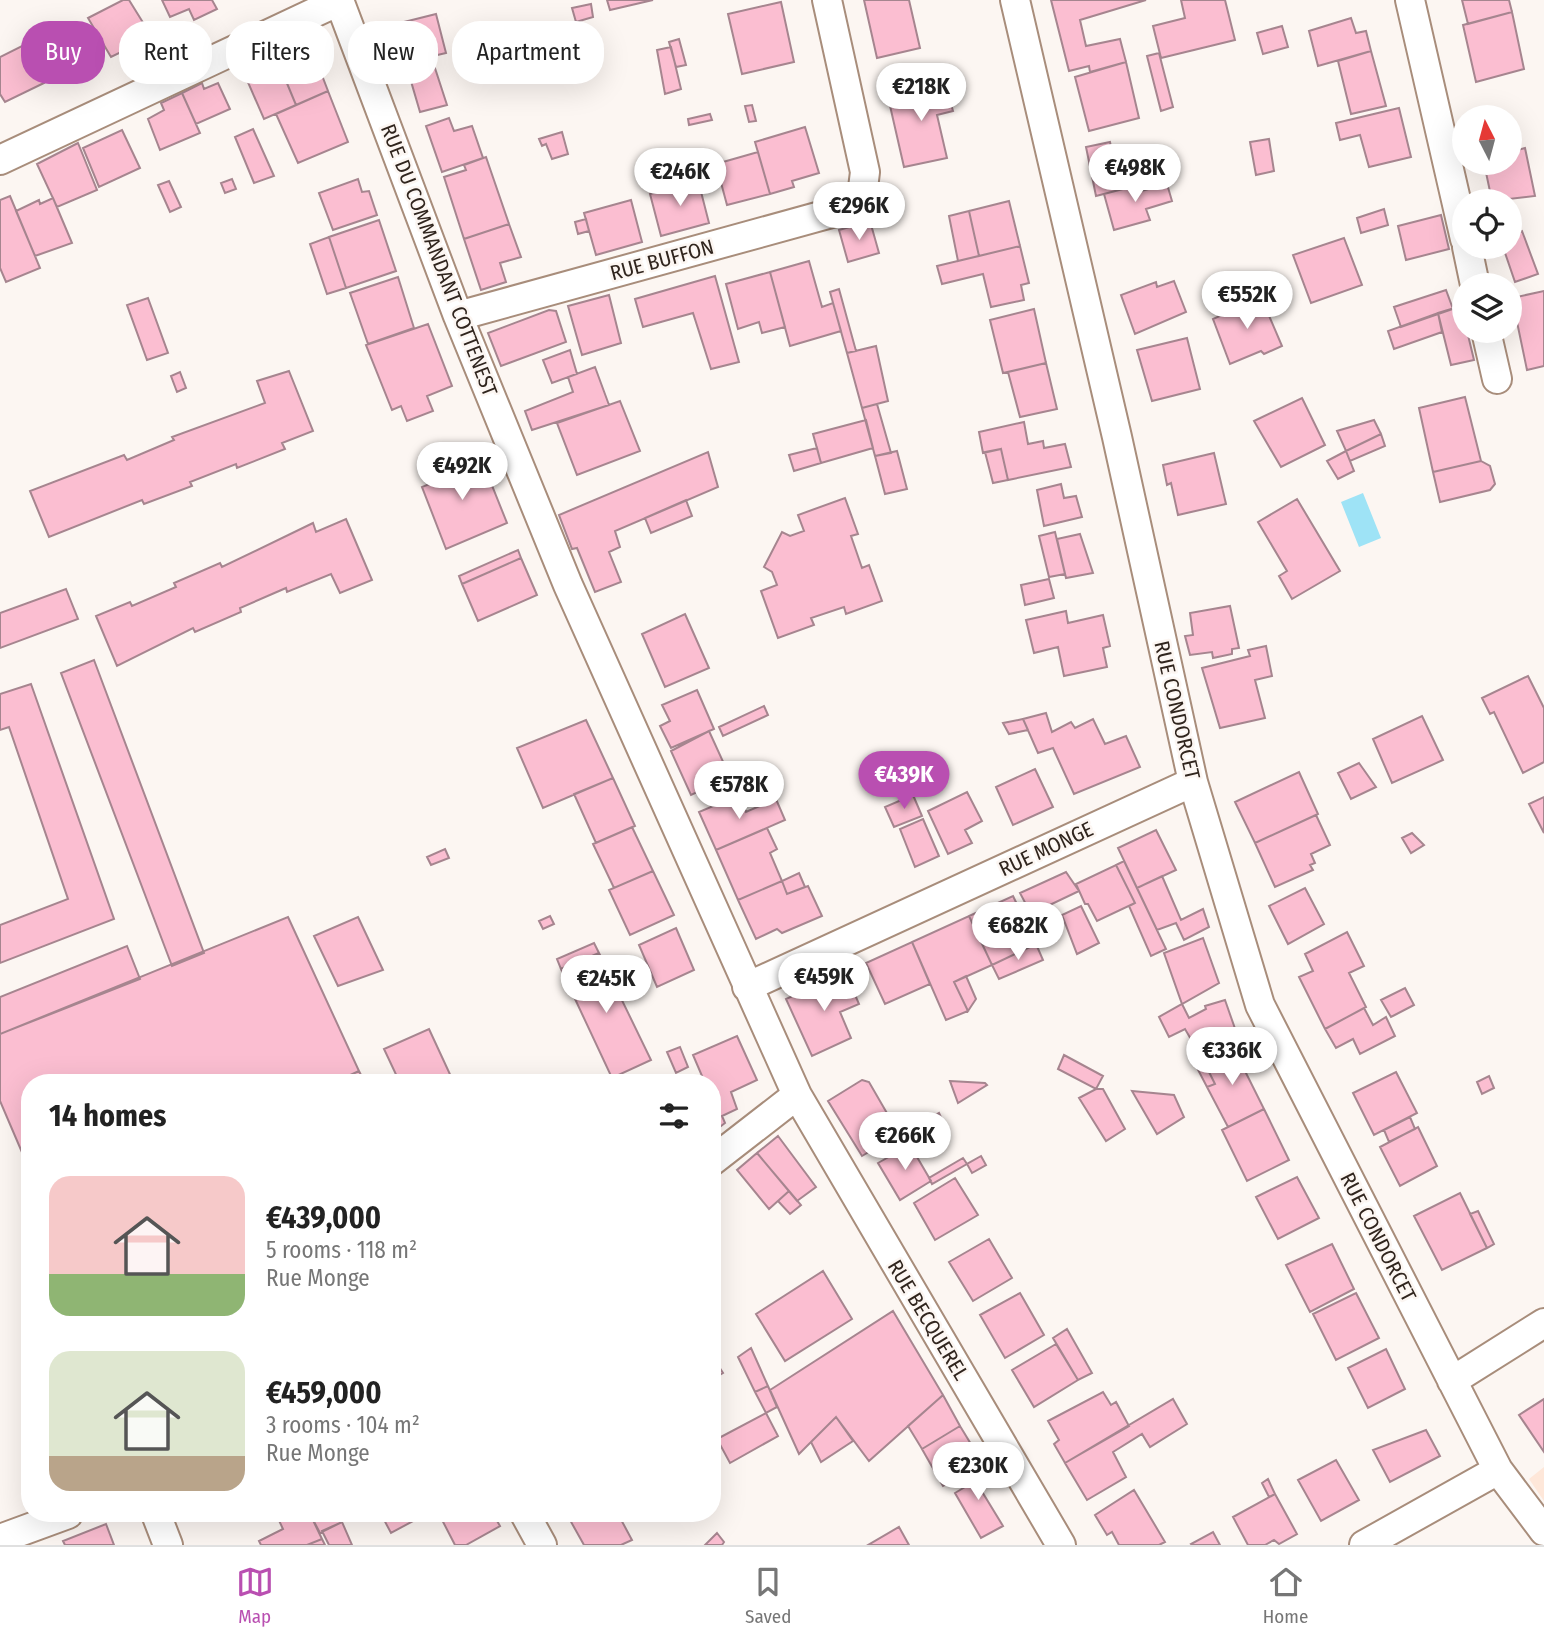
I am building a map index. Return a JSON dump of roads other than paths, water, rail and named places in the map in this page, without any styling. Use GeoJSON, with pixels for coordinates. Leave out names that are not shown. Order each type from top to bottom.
{"type":"FeatureCollection","features":[{"type":"Feature","properties":{"kind":"street"},"geometry":{"type":"LineString","coordinates":[[0,160],[339,0]]}},
{"type":"Feature","properties":{"kind":"street","name":"RUE DU COMMANDANT COTTENEST"},"geometry":{"type":"LineString","coordinates":[[339,0],[458,316],[568,585],[797,1096]]}},
{"type":"Feature","properties":{"kind":"street","name":"RUE BUFFON"},"geometry":{"type":"LineString","coordinates":[[458,316],[846,209],[862,196],[865,172],[827,0]]}},
{"type":"Feature","properties":{"kind":"street","name":"RUE CONDORCET"},"geometry":{"type":"LineString","coordinates":[[1015,0],[1117,437],[1192,782],[1260,1005],[1498,1469],[1544,1531]]}},
{"type":"Feature","properties":{"kind":"street"},"geometry":{"type":"LineString","coordinates":[[1410,0],[1453,189]]}},
{"type":"Feature","properties":{"kind":"street"},"geometry":{"type":"LineString","coordinates":[[1489,343],[1497,379]]}},
{"type":"Feature","properties":{"kind":"street","name":"RUE MONGE"},"geometry":{"type":"LineString","coordinates":[[747,987],[1192,782]]}},
{"type":"Feature","properties":{"kind":"street"},"geometry":{"type":"LineString","coordinates":[[721,1154],[797,1096]]}},
{"type":"Feature","properties":{"kind":"street","name":"RUE BECQUEREL"},"geometry":{"type":"LineString","coordinates":[[797,1096],[1050,1541]]}},
{"type":"Feature","properties":{"kind":"street"},"geometry":{"type":"LineString","coordinates":[[1452,1381],[1544,1323]]}},
{"type":"Feature","properties":{"kind":"street"},"geometry":{"type":"LineString","coordinates":[[1364,1545],[1498,1469]]}},
{"type":"Feature","properties":{"kind":"street"},"geometry":{"type":"LineString","coordinates":[[0,1539],[46,1522]]}},
{"type":"Feature","properties":{"kind":"street"},"geometry":{"type":"LineString","coordinates":[[159,1522],[168,1545]]}},
{"type":"Feature","properties":{"kind":"street"},"geometry":{"type":"LineString","coordinates":[[529,1522],[542,1545]]}},
{"type":"Feature","properties":{"kind":"water"},"geometry":{"type":"Polygon","coordinates":[[[1363,493],[1381,538],[1359,547],[1341,502],[1363,493]]]}}]}
